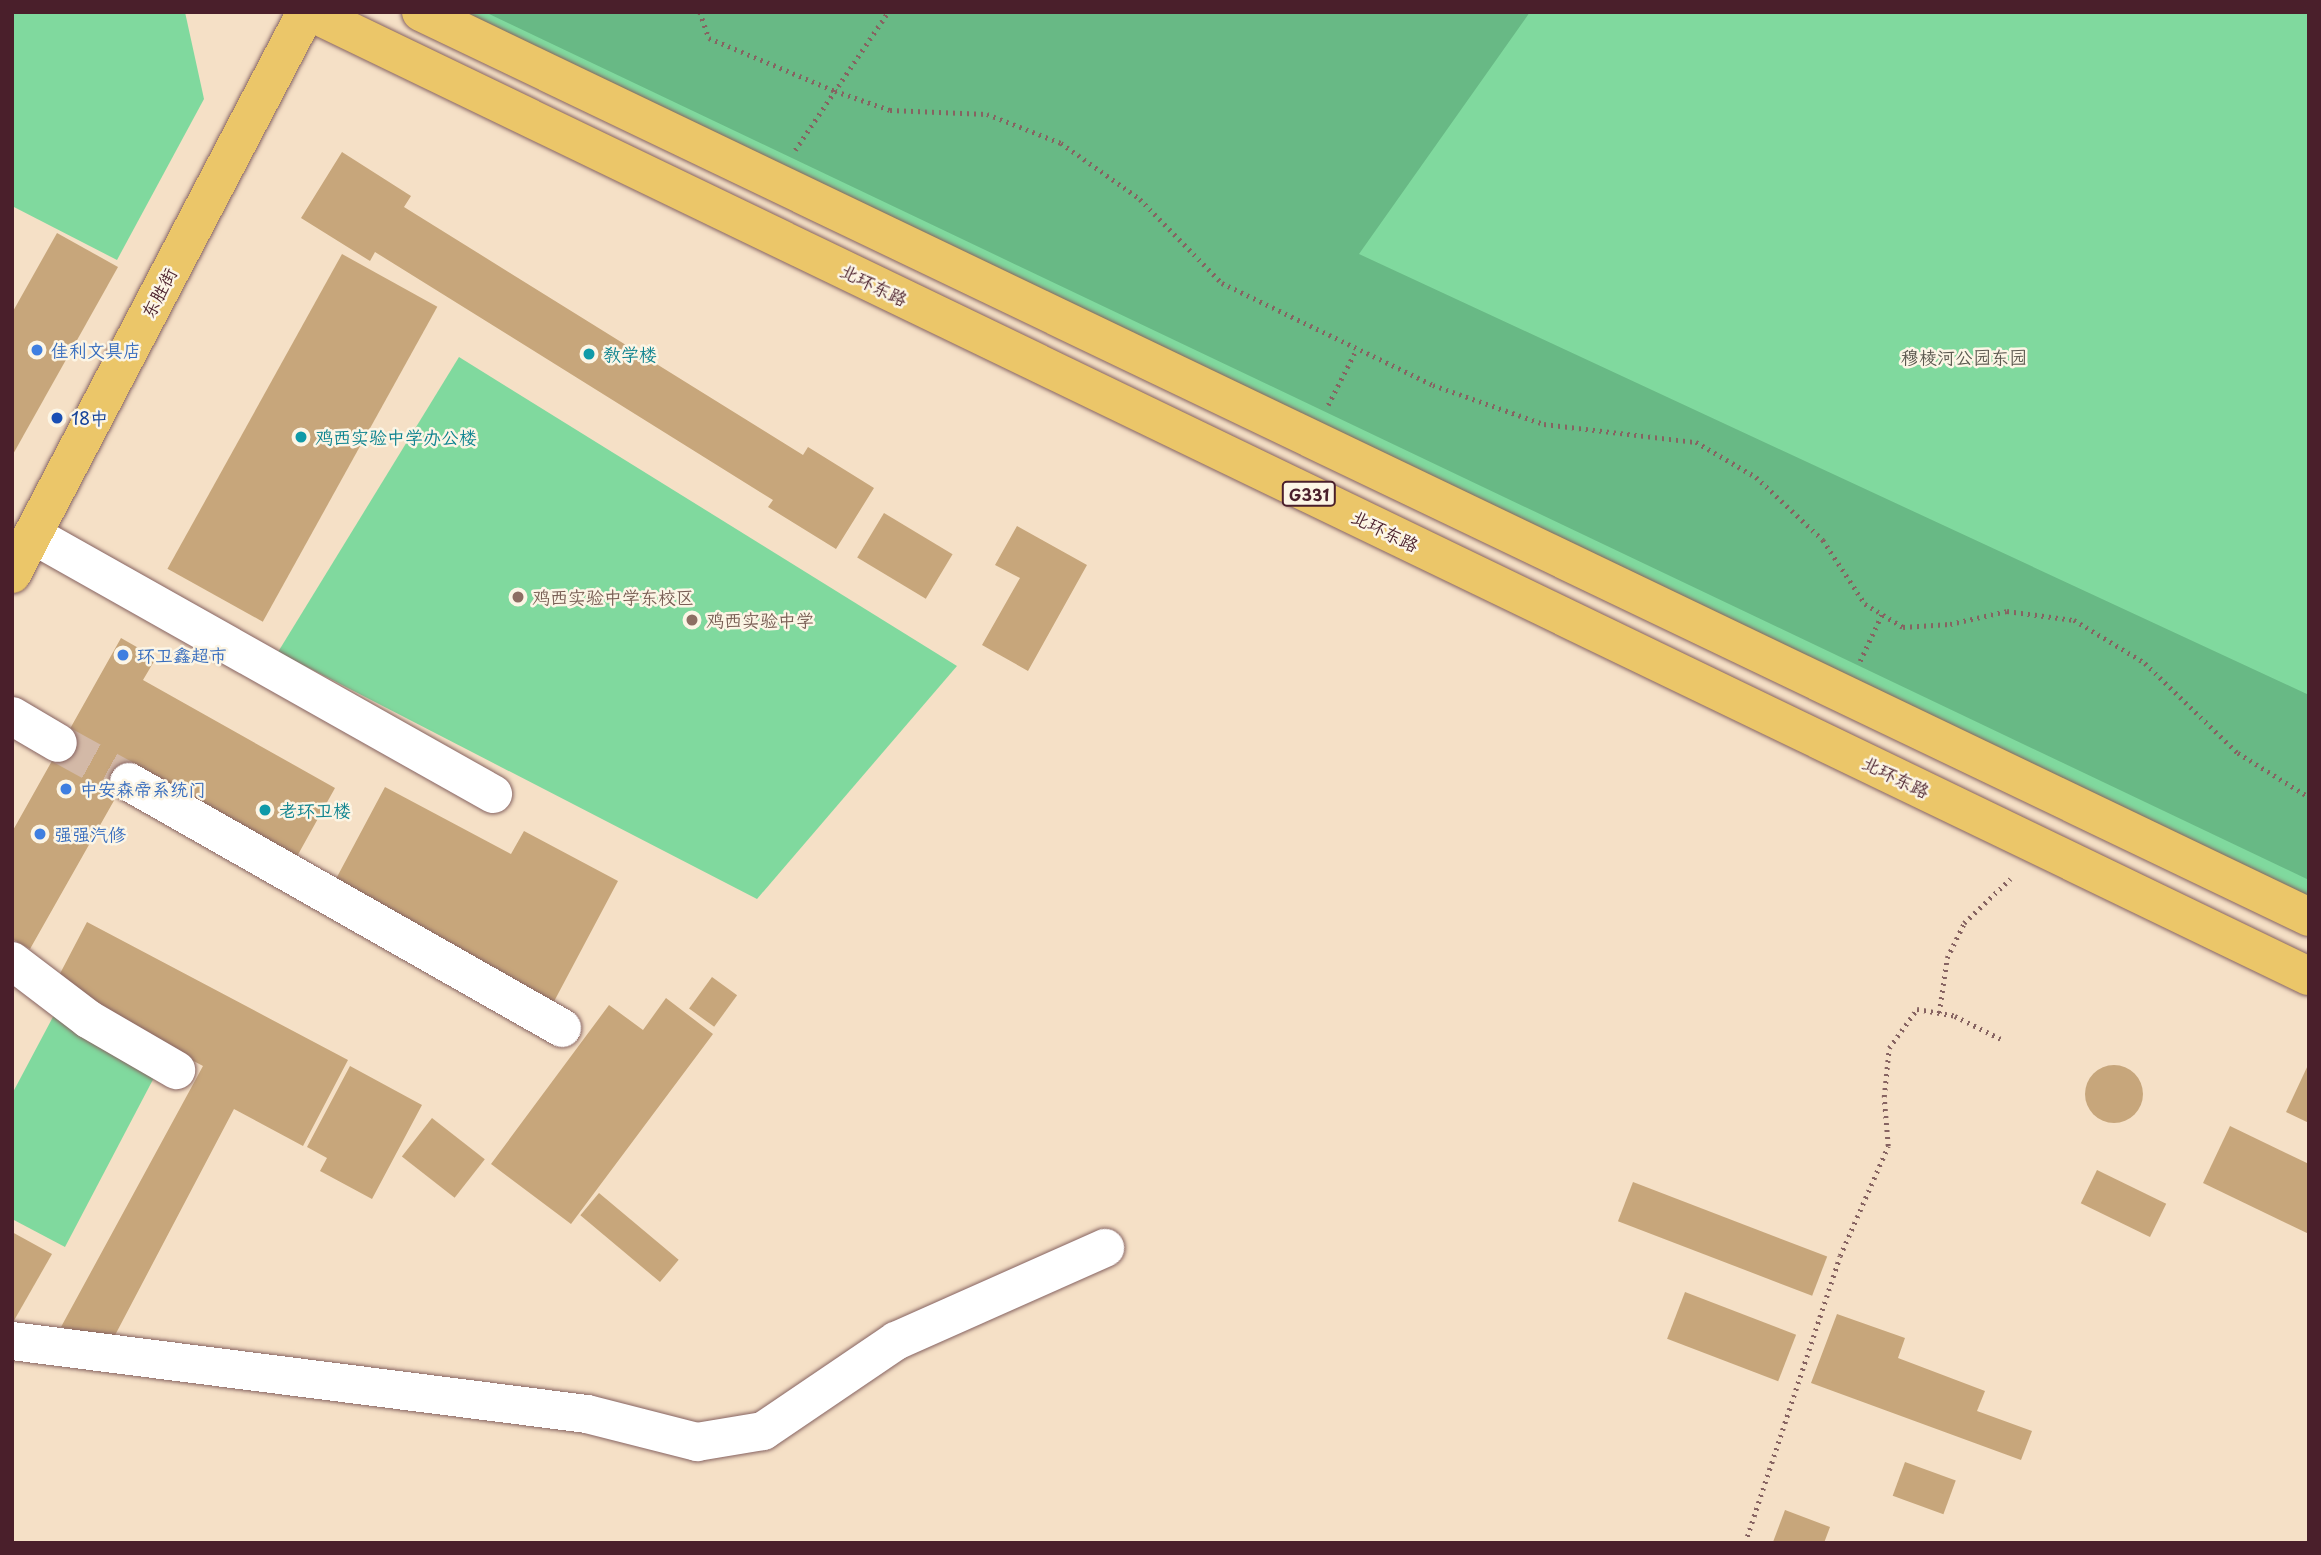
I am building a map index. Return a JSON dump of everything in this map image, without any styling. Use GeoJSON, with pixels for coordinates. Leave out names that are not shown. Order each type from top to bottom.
{"type":"FeatureCollection","features":[{"type":"Feature","properties":{"kind":"highway","name":"东胜街"},"geometry":{"type":"LineString","coordinates":[[12,574],[308,12]]}},
{"type":"Feature","properties":{"kind":"highway","name":"北环东路"},"geometry":{"type":"LineString","coordinates":[[308,12],[2309,976]]}},
{"type":"Feature","properties":{"kind":"highway","name":"G331"},"geometry":{"type":"LineString","coordinates":[[421,12],[1311,442],[1844,693],[2309,917]]}},
{"type":"Feature","properties":{"kind":"lane"},"geometry":{"type":"LineString","coordinates":[[33,535],[493,794]]}},
{"type":"Feature","properties":{"kind":"lane"},"geometry":{"type":"LineString","coordinates":[[12,716],[58,743]]}},
{"type":"Feature","properties":{"kind":"lane"},"geometry":{"type":"LineString","coordinates":[[129,782],[562,1028]]}},
{"type":"Feature","properties":{"kind":"lane"},"geometry":{"type":"LineString","coordinates":[[12,961],[88,1019],[176,1070]]}},
{"type":"Feature","properties":{"kind":"lane"},"geometry":{"type":"LineString","coordinates":[[12,1341],[587,1414],[697,1442],[763,1431],[896,1341],[1105,1248]]}},
{"type":"Feature","properties":{"kind":"path"},"geometry":{"type":"LineString","coordinates":[[700,12],[709,38],[835,91],[890,110],[987,114],[1061,144],[1140,199],[1222,283],[1433,385],[1544,424],[1696,442],[1756,477],[1822,540],[1864,604],[1903,627],[1950,624],[2007,611],[2074,620],[2145,663],[2238,753],[2309,797]]}},
{"type":"Feature","properties":{"kind":"path"},"geometry":{"type":"LineString","coordinates":[[772,182],[888,12]]}},
{"type":"Feature","properties":{"kind":"path"},"geometry":{"type":"LineString","coordinates":[[1311,442],[1356,350]]}},
{"type":"Feature","properties":{"kind":"path"},"geometry":{"type":"LineString","coordinates":[[1844,693],[1882,614]]}},
{"type":"Feature","properties":{"kind":"path"},"geometry":{"type":"LineString","coordinates":[[1939,1013],[1947,958],[1964,923],[2010,879]]}},
{"type":"Feature","properties":{"kind":"path"},"geometry":{"type":"LineString","coordinates":[[1745,1543],[1840,1256],[1888,1146],[1884,1097],[1889,1048],[1917,1009],[1939,1013],[2001,1039]]}},
{"type":"Feature","properties":{"kind":"green space"},"geometry":{"type":"Polygon","coordinates":[[[12,12],[185,12],[204,99],[117,260],[12,206],[12,12]]]}},
{"type":"Feature","properties":{"kind":"green space","name":"穆棱河公园东园"},"geometry":{"type":"Polygon","coordinates":[[[445,12],[2309,12],[2309,904],[445,12]]]}},
{"type":"Feature","properties":{"kind":"green space"},"geometry":{"type":"Polygon","coordinates":[[[485,12],[1530,12],[1359,254],[2309,695],[2309,880],[485,12]]]}},
{"type":"Feature","properties":{"kind":"green space"},"geometry":{"type":"Polygon","coordinates":[[[459,357],[957,666],[757,899],[278,652],[459,357]]]}},
{"type":"Feature","properties":{"kind":"green space"},"geometry":{"type":"Polygon","coordinates":[[[54,1015],[158,1070],[65,1247],[12,1219],[12,1094],[54,1015]]]}},
{"type":"Feature","properties":{"kind":"building","name":"教学楼"},"geometry":{"type":"Polygon","coordinates":[[[342,152],[411,196],[404,207],[803,455],[808,447],[874,488],[836,549],[768,507],[773,500],[375,252],[370,261],[301,218],[342,152]]]}},
{"type":"Feature","properties":{"kind":"building"},"geometry":{"type":"Polygon","coordinates":[[[57,233],[118,267],[12,456],[12,313],[57,233]]]}},
{"type":"Feature","properties":{"kind":"building","name":"鸡西实验中学办公楼"},"geometry":{"type":"Polygon","coordinates":[[[342,254],[437,307],[263,622],[167,569],[342,254]]]}},
{"type":"Feature","properties":{"kind":"building"},"geometry":{"type":"Polygon","coordinates":[[[884,513],[953,554],[926,599],[857,558],[884,513]]]}},
{"type":"Feature","properties":{"kind":"building"},"geometry":{"type":"Polygon","coordinates":[[[1017,526],[1087,565],[1028,671],[982,645],[1020,578],[995,565],[1017,526]]]}},
{"type":"Feature","properties":{"kind":"building","name":"老环卫楼"},"geometry":{"type":"Polygon","coordinates":[[[121,638],[156,658],[143,680],[335,788],[295,860],[133,767],[30,949],[12,939],[12,832],[121,638]]]}},
{"type":"Feature","properties":{"kind":"building"},"geometry":{"type":"Polygon","coordinates":[[[385,787],[511,854],[524,831],[618,881],[550,1009],[329,892],[385,787]]]}},
{"type":"Feature","properties":{"kind":"building"},"geometry":{"type":"Polygon","coordinates":[[[87,922],[348,1060],[303,1146],[234,1109],[113,1339],[61,1327],[203,1066],[53,987],[87,922]]]}},
{"type":"Feature","properties":{"kind":"building"},"geometry":{"type":"Polygon","coordinates":[[[712,977],[737,995],[714,1027],[689,1009],[712,977]]]}},
{"type":"Feature","properties":{"kind":"building"},"geometry":{"type":"Polygon","coordinates":[[[666,998],[713,1034],[571,1224],[491,1164],[609,1005],[643,1030],[666,998]]]}},
{"type":"Feature","properties":{"kind":"building"},"geometry":{"type":"Polygon","coordinates":[[[2309,1063],[2309,1123],[2286,1112],[2309,1063]]]}},
{"type":"Feature","properties":{"kind":"building"},"geometry":{"type":"Polygon","coordinates":[[[2108,1065],[2120,1065],[2130,1069],[2139,1078],[2143,1100],[2135,1115],[2120,1123],[2108,1123],[2098,1119],[2089,1110],[2085,1100],[2085,1088],[2089,1078],[2098,1069],[2108,1065]]]}},
{"type":"Feature","properties":{"kind":"building"},"geometry":{"type":"Polygon","coordinates":[[[350,1066],[422,1105],[372,1199],[320,1171],[327,1158],[307,1147],[350,1066]]]}},
{"type":"Feature","properties":{"kind":"building"},"geometry":{"type":"Polygon","coordinates":[[[432,1118],[485,1159],[455,1198],[402,1157],[432,1118]]]}},
{"type":"Feature","properties":{"kind":"building"},"geometry":{"type":"Polygon","coordinates":[[[2230,1126],[2309,1164],[2309,1234],[2203,1183],[2230,1126]]]}},
{"type":"Feature","properties":{"kind":"building"},"geometry":{"type":"Polygon","coordinates":[[[2097,1170],[2166,1204],[2150,1237],[2081,1203],[2097,1170]]]}},
{"type":"Feature","properties":{"kind":"building"},"geometry":{"type":"Polygon","coordinates":[[[1633,1182],[1827,1257],[1812,1296],[1618,1221],[1633,1182]]]}},
{"type":"Feature","properties":{"kind":"building"},"geometry":{"type":"Polygon","coordinates":[[[599,1193],[679,1260],[660,1282],[580,1215],[599,1193]]]}},
{"type":"Feature","properties":{"kind":"building"},"geometry":{"type":"Polygon","coordinates":[[[12,1232],[52,1254],[12,1324],[12,1232]]]}},
{"type":"Feature","properties":{"kind":"building"},"geometry":{"type":"Polygon","coordinates":[[[1685,1292],[1796,1335],[1778,1381],[1667,1339],[1685,1292]]]}},
{"type":"Feature","properties":{"kind":"building"},"geometry":{"type":"Polygon","coordinates":[[[1837,1314],[1905,1338],[1898,1358],[1985,1391],[1977,1411],[2032,1431],[2021,1460],[1811,1383],[1837,1314]]]}},
{"type":"Feature","properties":{"kind":"building"},"geometry":{"type":"Polygon","coordinates":[[[1905,1462],[1956,1480],[1943,1514],[1893,1496],[1905,1462]]]}},
{"type":"Feature","properties":{"kind":"building"},"geometry":{"type":"Polygon","coordinates":[[[1785,1510],[1830,1527],[1824,1543],[1773,1542],[1785,1510]]]}},
{"type":"Feature","properties":{"kind":"tunnel"},"geometry":{"type":"LineString","coordinates":[[58,743],[129,782]]}},
{"type":"Feature","properties":{"kind":"place","name":"佳利文具店"},"geometry":{"type":"Point","coordinates":[37,350]}},
{"type":"Feature","properties":{"kind":"place","name":"教学楼"},"geometry":{"type":"Point","coordinates":[589,354]}},
{"type":"Feature","properties":{"kind":"place","name":"18中"},"geometry":{"type":"Point","coordinates":[57,418]}},
{"type":"Feature","properties":{"kind":"place","name":"鸡西实验中学办公楼"},"geometry":{"type":"Point","coordinates":[301,437]}},
{"type":"Feature","properties":{"kind":"place","name":"鸡西实验中学东校区"},"geometry":{"type":"Point","coordinates":[518,597]}},
{"type":"Feature","properties":{"kind":"place","name":"鸡西实验中学"},"geometry":{"type":"Point","coordinates":[692,620]}},
{"type":"Feature","properties":{"kind":"place","name":"环卫鑫超市"},"geometry":{"type":"Point","coordinates":[123,655]}},
{"type":"Feature","properties":{"kind":"place","name":"中安森帝系统门"},"geometry":{"type":"Point","coordinates":[66,789]}},
{"type":"Feature","properties":{"kind":"place","name":"老环卫楼"},"geometry":{"type":"Point","coordinates":[265,810]}},
{"type":"Feature","properties":{"kind":"place","name":"强强汽修"},"geometry":{"type":"Point","coordinates":[40,834]}}]}
